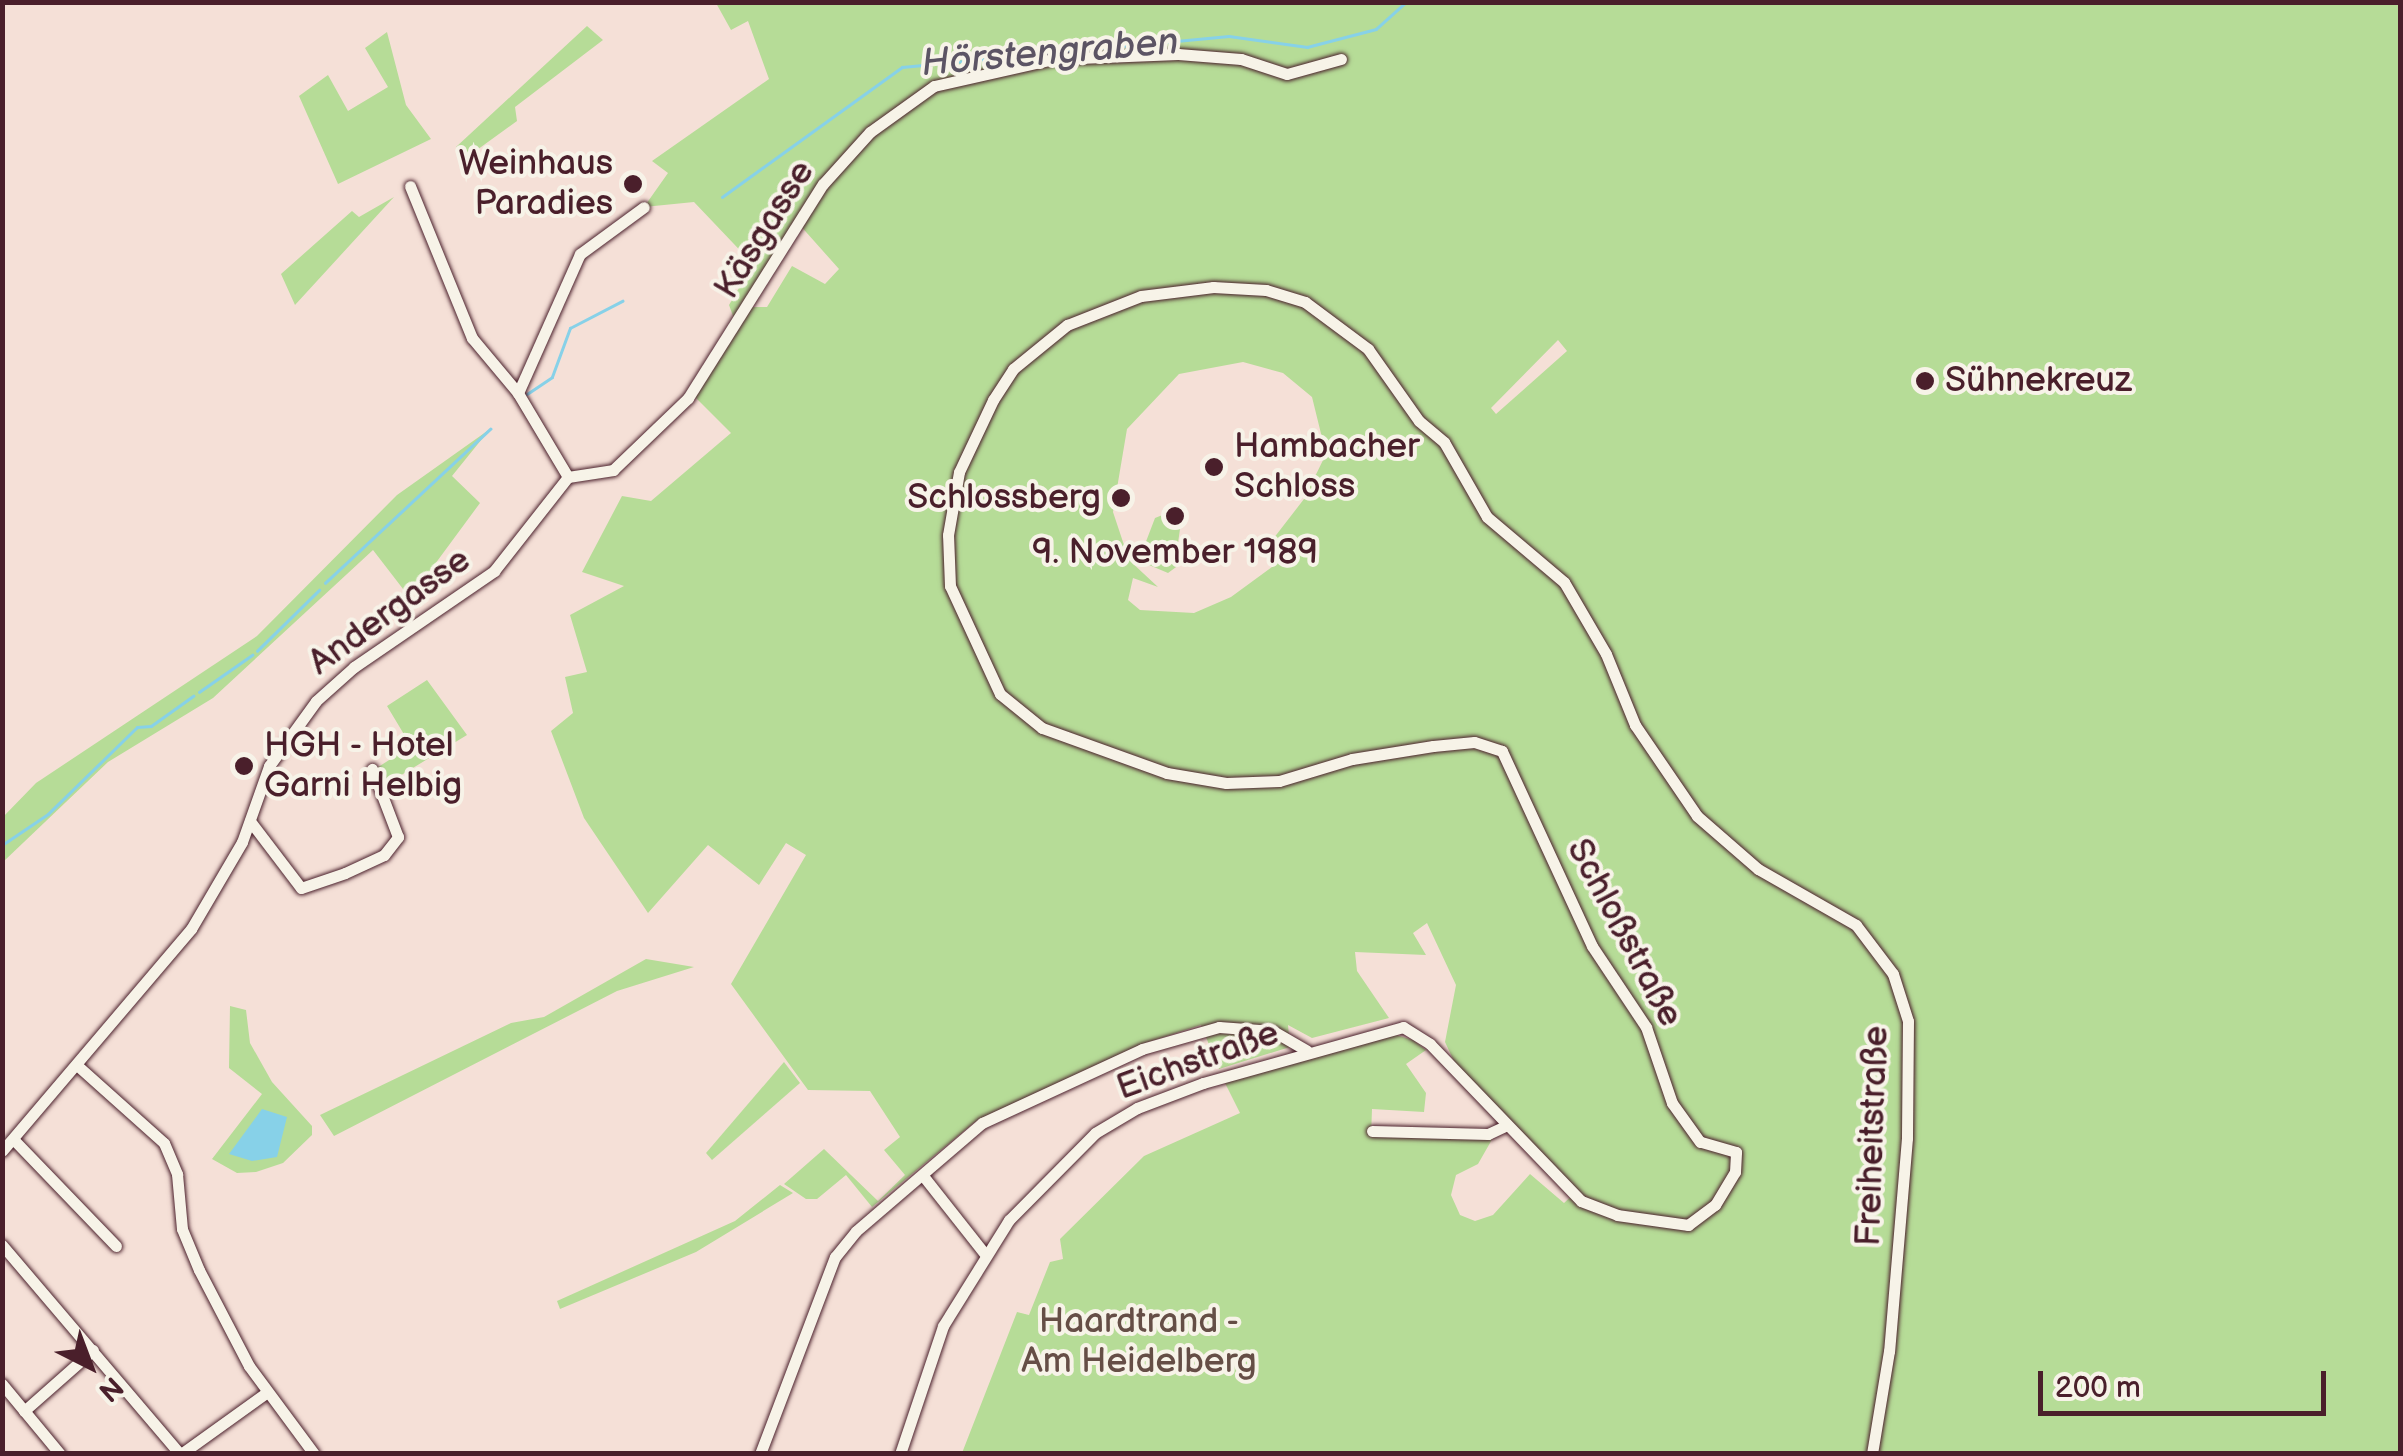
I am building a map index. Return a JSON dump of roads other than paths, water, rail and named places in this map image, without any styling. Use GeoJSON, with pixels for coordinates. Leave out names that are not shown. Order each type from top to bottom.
{"type":"FeatureCollection","features":[{"type":"Feature","properties":{"kind":"street","name":"Käsgasse"},"geometry":{"type":"LineString","coordinates":[[568,477],[613,470],[688,398],[822,184],[870,132],[934,86],[1054,59],[1178,54],[1241,59],[1287,74],[1341,59]]}},
{"type":"Feature","properties":{"kind":"street"},"geometry":{"type":"LineString","coordinates":[[410,186],[472,338],[518,393],[568,477]]}},
{"type":"Feature","properties":{"kind":"street"},"geometry":{"type":"LineString","coordinates":[[518,393],[580,254],[644,207]]}},
{"type":"Feature","properties":{"kind":"street","name":"Schloßstraße"},"geometry":{"type":"LineString","coordinates":[[1307,1051],[1386,1029],[1412,1030],[1581,1201],[1666,1226],[1688,1224],[1707,1213],[1738,1159],[1730,1147],[1700,1142],[1672,1102],[1646,1027],[1592,946],[1519,776],[1502,751],[1474,742],[1433,746],[1352,758],[1279,782],[1167,773],[1020,716],[983,664],[950,586],[949,503],[993,400],[1038,344],[1100,309],[1214,287],[1266,290],[1305,302],[1368,350],[1418,420],[1440,437],[1452,460]]}},
{"type":"Feature","properties":{"kind":"street","name":"Freiheitstraße"},"geometry":{"type":"LineString","coordinates":[[1452,460],[1500,530],[1547,563],[1576,598],[1635,724],[1696,816],[1758,869],[1856,925],[1893,974],[1908,1021],[1907,1138],[1889,1351],[1872,1454]]}},
{"type":"Feature","properties":{"kind":"street","name":"Andergasse"},"geometry":{"type":"LineString","coordinates":[[2,1151],[79,1067],[191,929],[250,821],[269,766],[316,701],[354,667],[494,571],[568,477]]}},
{"type":"Feature","properties":{"kind":"street"},"geometry":{"type":"LineString","coordinates":[[250,821],[302,888],[345,873],[384,856],[398,838],[372,769]]}},
{"type":"Feature","properties":{"kind":"street"},"geometry":{"type":"LineString","coordinates":[[760,1454],[835,1257],[867,1221],[999,1112],[1142,1049],[1219,1027],[1273,1031],[1307,1051]]}},
{"type":"Feature","properties":{"kind":"street","name":"Eichstraße"},"geometry":{"type":"LineString","coordinates":[[900,1454],[943,1326],[984,1253],[1058,1164],[1114,1121],[1169,1095],[1307,1051]]}},
{"type":"Feature","properties":{"kind":"street"},"geometry":{"type":"LineString","coordinates":[[79,1067],[164,1142],[177,1174],[186,1242],[266,1393],[314,1454]]}},
{"type":"Feature","properties":{"kind":"street"},"geometry":{"type":"LineString","coordinates":[[1372,1131],[1488,1134],[1507,1124]]}},
{"type":"Feature","properties":{"kind":"street"},"geometry":{"type":"LineString","coordinates":[[14,1140],[116,1246]]}},
{"type":"Feature","properties":{"kind":"street"},"geometry":{"type":"LineString","coordinates":[[924,1177],[984,1253]]}},
{"type":"Feature","properties":{"kind":"street"},"geometry":{"type":"LineString","coordinates":[[2,1245],[180,1454],[266,1393]]}},
{"type":"Feature","properties":{"kind":"street"},"geometry":{"type":"LineString","coordinates":[[24,1411],[93,1350]]}},
{"type":"Feature","properties":{"kind":"street"},"geometry":{"type":"LineString","coordinates":[[2,1384],[7,1400],[24,1411],[60,1454]]}},
{"type":"Feature","properties":{"kind":"water"},"geometry":{"type":"Polygon","coordinates":[[[262,1109],[287,1117],[277,1157],[252,1161],[229,1154],[262,1109]]]}},
{"type":"Feature","properties":{"kind":"waterway","name":"Hörstengraben"},"geometry":{"type":"LineString","coordinates":[[722,197],[902,67],[1229,36],[1307,47],[1376,29],[1406,2]]}},
{"type":"Feature","properties":{"kind":"waterway","name":"Hörstengraben"},"geometry":{"type":"LineString","coordinates":[[527,394],[552,377],[570,328],[622,301]]}},
{"type":"Feature","properties":{"kind":"waterway","name":"Hörstengraben"},"geometry":{"type":"LineString","coordinates":[[325,583],[490,429]]}},
{"type":"Feature","properties":{"kind":"waterway","name":"Hörstengraben"},"geometry":{"type":"LineString","coordinates":[[257,651],[319,590]]}},
{"type":"Feature","properties":{"kind":"waterway","name":"Hörstengraben"},"geometry":{"type":"LineString","coordinates":[[199,692],[252,655]]}},
{"type":"Feature","properties":{"kind":"waterway","name":"Hörstengraben"},"geometry":{"type":"LineString","coordinates":[[2,845],[48,814],[137,727],[151,726],[193,696]]}},
{"type":"Feature","properties":{"kind":"place","name":"Weinhaus Paradies"},"geometry":{"type":"Point","coordinates":[633,184]}},
{"type":"Feature","properties":{"kind":"place","name":"Sühnekreuz"},"geometry":{"type":"Point","coordinates":[1925,381]}},
{"type":"Feature","properties":{"kind":"place","name":"Hambacher Schloss"},"geometry":{"type":"Point","coordinates":[1214,467]}},
{"type":"Feature","properties":{"kind":"place","name":"Schlossberg"},"geometry":{"type":"Point","coordinates":[1121,498]}},
{"type":"Feature","properties":{"kind":"place","name":"9. November 1989"},"geometry":{"type":"Point","coordinates":[1175,516]}},
{"type":"Feature","properties":{"kind":"place","name":"HGH - Hotel Garni Helbig"},"geometry":{"type":"Point","coordinates":[244,766]}},
{"type":"Feature","properties":{"kind":"park label","name":"Haardtrand - Am Heidelberg"},"geometry":{"type":"Point","coordinates":[1139,1342]}}]}
